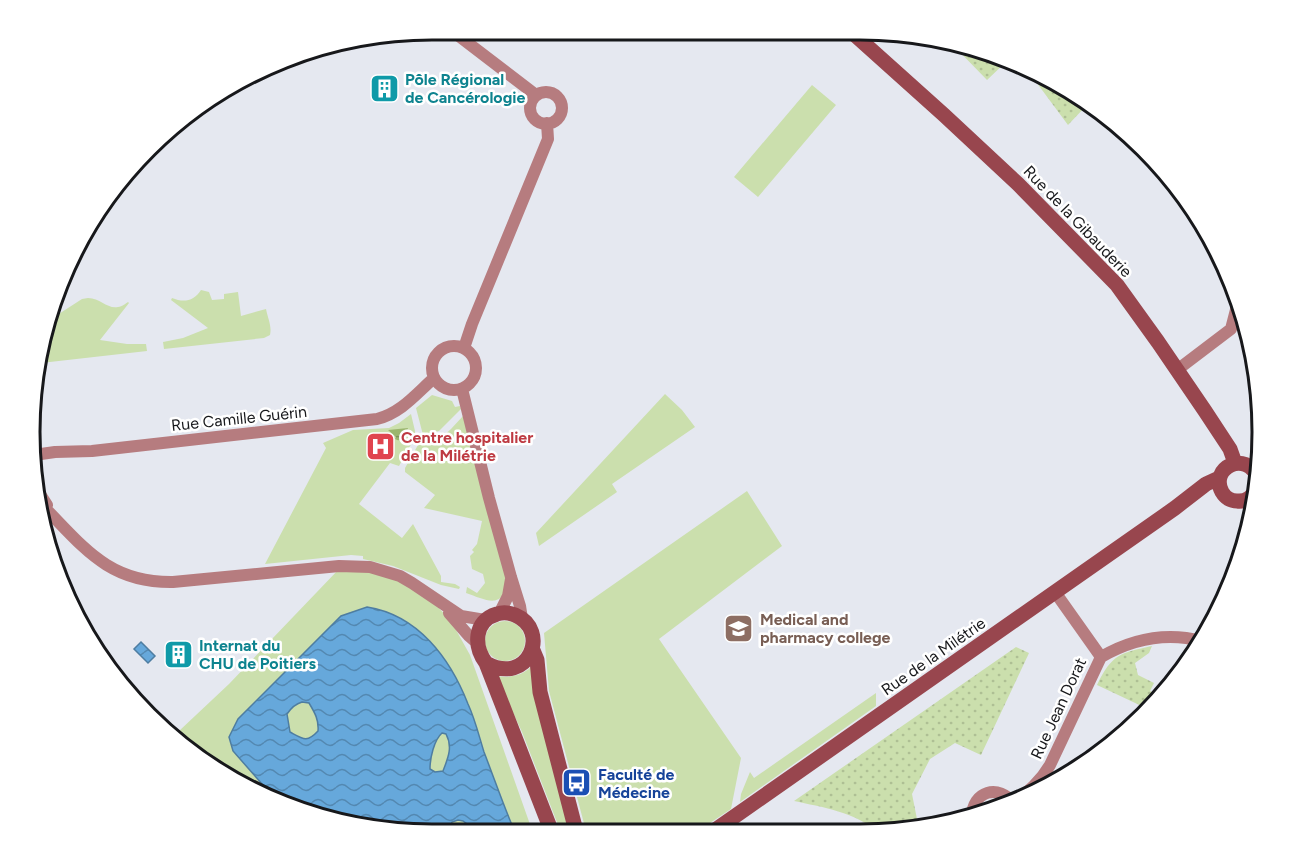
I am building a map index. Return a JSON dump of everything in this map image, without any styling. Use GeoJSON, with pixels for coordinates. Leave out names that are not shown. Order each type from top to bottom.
{"type":"FeatureCollection","features":[{"type":"Feature","properties":{"kind":"street"},"geometry":{"type":"LineString","coordinates":[[464,40],[536,95]]}},
{"type":"Feature","properties":{"kind":"street","name":"Rue de la Gibauderie"},"geometry":{"type":"LineString","coordinates":[[860,40],[1010,177],[1117,285],[1230,449],[1235,463]]}},
{"type":"Feature","properties":{"kind":"street"},"geometry":{"type":"LineString","coordinates":[[545,92],[550,92],[561,102],[560,115],[548,123],[537,121],[531,113],[531,103],[536,95],[545,92]]}},
{"type":"Feature","properties":{"kind":"street"},"geometry":{"type":"LineString","coordinates":[[464,348],[548,139],[548,123]]}},
{"type":"Feature","properties":{"kind":"street"},"geometry":{"type":"LineString","coordinates":[[1177,370],[1231,329],[1234,318]]}},
{"type":"Feature","properties":{"kind":"street"},"geometry":{"type":"LineString","coordinates":[[448,346],[464,348],[473,357],[476,370],[472,382],[456,391],[443,388],[432,372],[436,354],[448,346]]}},
{"type":"Feature","properties":{"kind":"street","name":"Rue Camille Guérin"},"geometry":{"type":"LineString","coordinates":[[41,454],[92,452],[377,419],[404,406],[434,378]]}},
{"type":"Feature","properties":{"kind":"street"},"geometry":{"type":"LineString","coordinates":[[462,389],[522,619]]}},
{"type":"Feature","properties":{"kind":"street"},"geometry":{"type":"LineString","coordinates":[[1235,463],[1246,464],[1250,467]]}},
{"type":"Feature","properties":{"kind":"street","name":"Rue de la Milétrie"},"geometry":{"type":"LineString","coordinates":[[724,824],[1206,484],[1220,478],[1228,466],[1235,463]]}},
{"type":"Feature","properties":{"kind":"street"},"geometry":{"type":"LineString","coordinates":[[1220,478],[1219,486],[1223,494],[1231,500],[1245,500]]}},
{"type":"Feature","properties":{"kind":"street","name":"Rue de la Milétrie"},"geometry":{"type":"LineString","coordinates":[[1175,508],[1194,500],[1223,494]]}},
{"type":"Feature","properties":{"kind":"street"},"geometry":{"type":"LineString","coordinates":[[1241,501],[1245,504]]}},
{"type":"Feature","properties":{"kind":"street"},"geometry":{"type":"LineString","coordinates":[[47,506],[56,519]]}},
{"type":"Feature","properties":{"kind":"street"},"geometry":{"type":"LineString","coordinates":[[49,512],[76,541],[99,561],[126,576],[142,580],[182,581],[354,565],[400,576],[428,592],[461,616],[485,620]]}},
{"type":"Feature","properties":{"kind":"street"},"geometry":{"type":"LineString","coordinates":[[500,612],[508,596],[511,578]]}},
{"type":"Feature","properties":{"kind":"street","name":"Rue Jean Dorat"},"geometry":{"type":"LineString","coordinates":[[1041,780],[1101,657],[1055,592]]}},
{"type":"Feature","properties":{"kind":"street"},"geometry":{"type":"LineString","coordinates":[[436,599],[477,644]]}},
{"type":"Feature","properties":{"kind":"street"},"geometry":{"type":"LineString","coordinates":[[486,663],[503,670],[514,669],[528,658],[534,641],[531,630],[522,619],[500,612],[490,616],[485,620],[478,635],[477,644],[549,824]]}},
{"type":"Feature","properties":{"kind":"street"},"geometry":{"type":"LineString","coordinates":[[1101,657],[1116,648],[1146,639],[1175,637],[1192,639]]}},
{"type":"Feature","properties":{"kind":"street"},"geometry":{"type":"LineString","coordinates":[[532,648],[537,660],[540,692],[574,824]]}},
{"type":"Feature","properties":{"kind":"street"},"geometry":{"type":"LineString","coordinates":[[972,808],[981,796],[987,793],[1002,793],[1007,796]]}},
{"type":"Feature","properties":{"kind":"green space"},"geometry":{"type":"Polygon","coordinates":[[[962,54],[1001,67],[987,80],[962,54]]]}},
{"type":"Feature","properties":{"kind":"green space"},"geometry":{"type":"Polygon","coordinates":[[[1037,83],[1082,110],[1068,125],[1037,83]]]}},
{"type":"Feature","properties":{"kind":"green space"},"geometry":{"type":"Polygon","coordinates":[[[812,85],[836,105],[758,197],[734,177],[812,85]]]}},
{"type":"Feature","properties":{"kind":"green space"},"geometry":{"type":"Polygon","coordinates":[[[201,290],[209,292],[212,300],[224,299],[224,294],[238,292],[241,316],[266,309],[270,335],[264,338],[164,349],[163,342],[183,338],[208,328],[171,300],[172,298],[188,300],[195,297],[201,290]]]}},
{"type":"Feature","properties":{"kind":"green space"},"geometry":{"type":"Polygon","coordinates":[[[82,299],[94,299],[112,307],[122,306],[128,302],[100,340],[146,344],[147,351],[47,362],[59,314],[82,299]]]}},
{"type":"Feature","properties":{"kind":"green space"},"geometry":{"type":"Polygon","coordinates":[[[665,394],[682,410],[695,427],[612,484],[617,492],[539,546],[536,533],[665,394]]]}},
{"type":"Feature","properties":{"kind":"green space"},"geometry":{"type":"Polygon","coordinates":[[[432,395],[452,401],[455,407],[460,406],[461,409],[439,431],[423,435],[416,408],[432,395]]]}},
{"type":"Feature","properties":{"kind":"green space"},"geometry":{"type":"Polygon","coordinates":[[[411,414],[415,437],[399,466],[390,463],[359,504],[402,538],[413,524],[441,576],[441,582],[455,584],[460,587],[459,589],[441,585],[393,566],[363,559],[363,556],[351,555],[265,564],[326,448],[323,443],[353,430],[389,428],[411,414]]]}},
{"type":"Feature","properties":{"kind":"green space"},"geometry":{"type":"Polygon","coordinates":[[[463,416],[506,579],[502,596],[493,601],[466,593],[467,587],[477,593],[485,583],[483,574],[472,569],[470,556],[477,544],[482,521],[424,508],[435,495],[405,472],[418,445],[442,437],[463,416]]]}},
{"type":"Feature","properties":{"kind":"green space"},"geometry":{"type":"Polygon","coordinates":[[[408,428],[404,438],[400,440],[395,439],[396,437],[388,430],[408,428]]]}},
{"type":"Feature","properties":{"kind":"green space"},"geometry":{"type":"Polygon","coordinates":[[[747,491],[782,546],[659,639],[741,758],[731,809],[708,824],[584,824],[549,691],[544,633],[747,491]]]}},
{"type":"Feature","properties":{"kind":"green space"},"geometry":{"type":"Polygon","coordinates":[[[339,569],[363,569],[400,580],[436,605],[451,621],[470,655],[530,824],[407,824],[381,821],[331,811],[282,795],[236,772],[179,731],[229,684],[339,569]]]}},
{"type":"Feature","properties":{"kind":"green space"},"geometry":{"type":"Polygon","coordinates":[[[505,621],[513,622],[519,627],[524,633],[524,649],[519,655],[513,660],[505,661],[497,660],[491,655],[486,649],[485,641],[486,633],[491,627],[497,622],[505,621]]]}},
{"type":"Feature","properties":{"kind":"green space"},"geometry":{"type":"Polygon","coordinates":[[[1152,646],[1149,653],[1135,663],[1138,675],[1154,683],[1150,691],[1153,692],[1141,706],[1097,685],[1107,667],[1118,656],[1152,646]]]}},
{"type":"Feature","properties":{"kind":"green space"},"geometry":{"type":"Polygon","coordinates":[[[1016,647],[1029,653],[981,755],[955,743],[930,759],[912,794],[917,820],[866,824],[849,815],[794,801],[1016,647]]]}},
{"type":"Feature","properties":{"kind":"green space"},"geometry":{"type":"Polygon","coordinates":[[[531,667],[568,824],[558,824],[522,732],[496,676],[515,676],[531,667]]]}},
{"type":"Feature","properties":{"kind":"green space"},"geometry":{"type":"Polygon","coordinates":[[[876,693],[876,706],[740,802],[750,772],[754,778],[876,693]]]}},
{"type":"Feature","properties":{"kind":"water"},"geometry":{"type":"Polygon","coordinates":[[[367,607],[385,612],[417,629],[442,655],[452,671],[475,722],[512,824],[467,824],[458,820],[451,824],[407,824],[381,821],[331,811],[282,795],[264,787],[233,751],[229,737],[238,719],[341,616],[367,607]],[[302,702],[293,706],[287,714],[290,732],[302,738],[311,737],[318,731],[315,713],[309,703],[302,702]],[[442,733],[439,736],[435,745],[430,769],[435,772],[443,771],[447,762],[449,743],[446,734],[442,733]]]}},
{"type":"Feature","properties":{"kind":"water"},"geometry":{"type":"Polygon","coordinates":[[[141,642],[155,656],[148,663],[134,649],[141,642]]]}},
{"type":"Feature","properties":{"kind":"place","name":"Pôle Régional de Cancérologie"},"geometry":{"type":"Point","coordinates":[384,88]}},
{"type":"Feature","properties":{"kind":"place","name":"Centre hospitalier de la Milétrie"},"geometry":{"type":"Point","coordinates":[380,446]}},
{"type":"Feature","properties":{"kind":"place","name":"Medical and pharmacy college"},"geometry":{"type":"Point","coordinates":[739,628]}},
{"type":"Feature","properties":{"kind":"place","name":"Internat du CHU de Poitiers"},"geometry":{"type":"Point","coordinates":[178,654]}},
{"type":"Feature","properties":{"kind":"place","name":"Faculté de Médecine"},"geometry":{"type":"Point","coordinates":[577,783]}}]}
